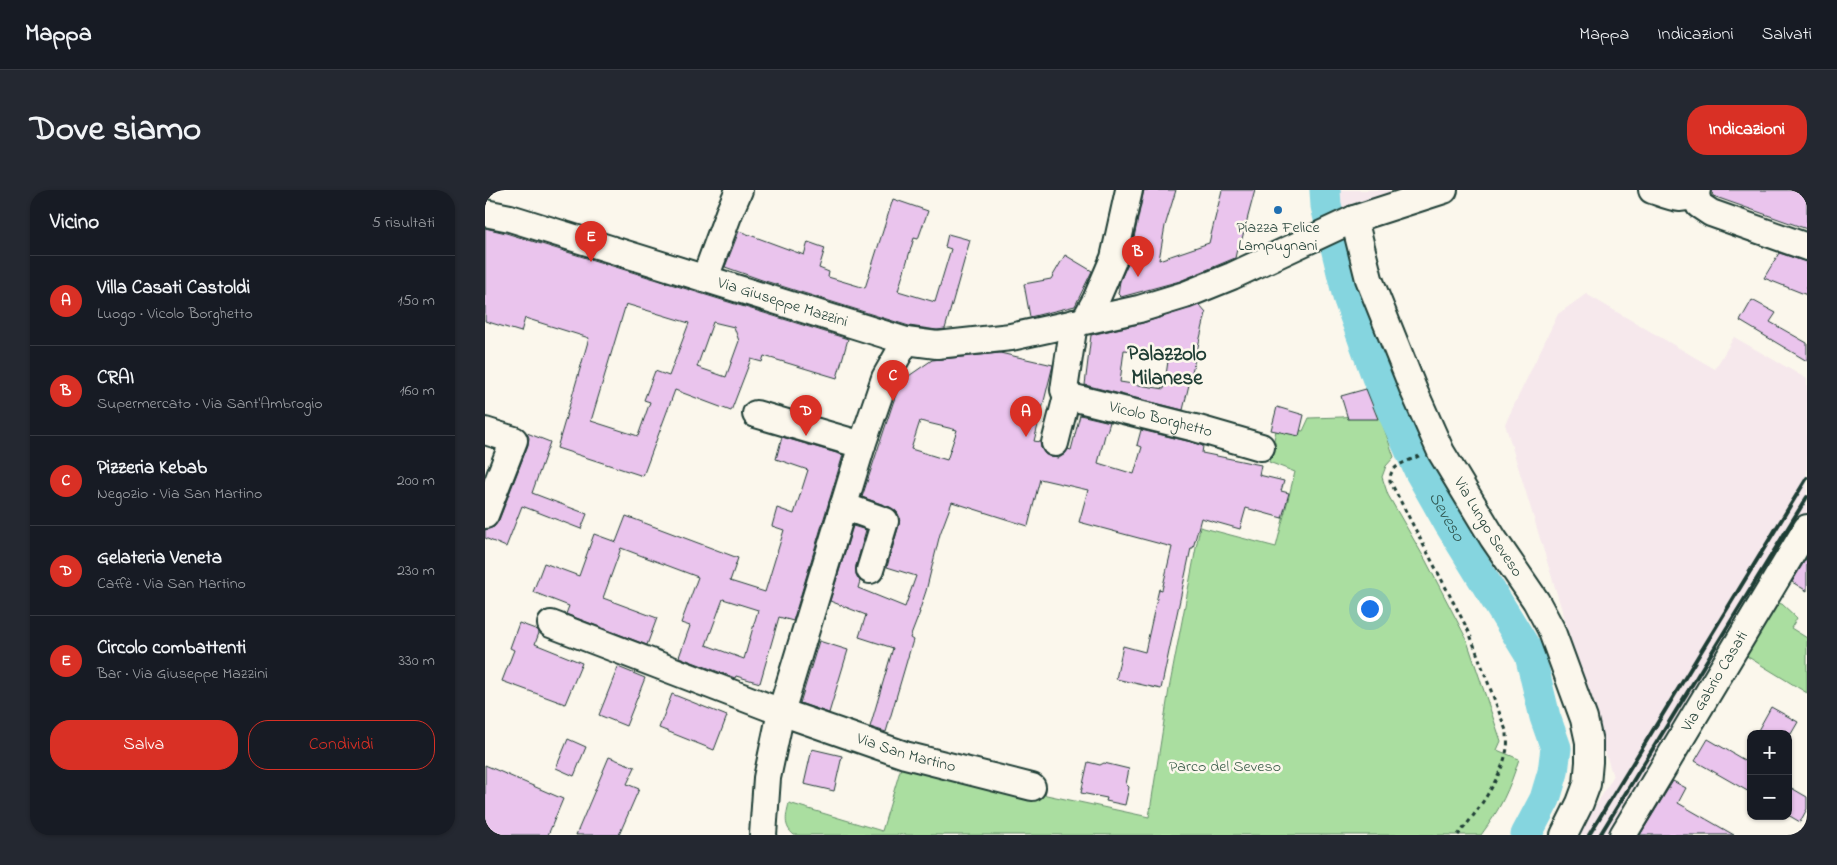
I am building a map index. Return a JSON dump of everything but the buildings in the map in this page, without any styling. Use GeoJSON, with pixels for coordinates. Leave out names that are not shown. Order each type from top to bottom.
{"type":"FeatureCollection","features":[{"type":"Feature","properties":{"kind":"street"},"geometry":{"type":"LineString","coordinates":[[705,278],[739,190]]}},
{"type":"Feature","properties":{"kind":"street"},"geometry":{"type":"LineString","coordinates":[[1055,443],[1080,321],[1096,300],[1114,258],[1129,190]]}},
{"type":"Feature","properties":{"kind":"street","name":"Via Giuseppe Mazzini"},"geometry":{"type":"LineString","coordinates":[[485,213],[510,218],[906,341],[937,345],[1011,336],[1139,309],[1185,296],[1349,221],[1444,190]]}},
{"type":"Feature","properties":{"kind":"street"},"geometry":{"type":"LineString","coordinates":[[1652,190],[1679,199],[1690,196],[1696,191],[1699,205],[1711,213],[1807,247]]}},
{"type":"Feature","properties":{"kind":"street","name":"Via Lungo Seveso"},"geometry":{"type":"LineString","coordinates":[[1349,221],[1369,279],[1441,452],[1493,538],[1536,601],[1551,630],[1584,719],[1589,742],[1587,784],[1564,835]]}},
{"type":"Feature","properties":{"kind":"street"},"geometry":{"type":"LineString","coordinates":[[762,834],[767,778],[781,712],[862,445],[885,378],[906,341]]}},
{"type":"Feature","properties":{"kind":"street","name":"Vicolo Borghetto"},"geometry":{"type":"LineString","coordinates":[[1066,393],[1261,447]]}},
{"type":"Feature","properties":{"kind":"street"},"geometry":{"type":"LineString","coordinates":[[756,414],[862,445]]}},
{"type":"Feature","properties":{"kind":"street"},"geometry":{"type":"LineString","coordinates":[[485,431],[514,440],[485,515]]}},
{"type":"Feature","properties":{"kind":"street"},"geometry":{"type":"LineString","coordinates":[[843,506],[885,521],[870,570]]}},
{"type":"Feature","properties":{"kind":"street","name":"Via Gabrio Casati"},"geometry":{"type":"LineString","coordinates":[[1623,835],[1807,528]]}},
{"type":"Feature","properties":{"kind":"street","name":"Via San Martino"},"geometry":{"type":"LineString","coordinates":[[551,624],[781,712],[905,755],[1032,787]]}},
{"type":"Feature","properties":{"kind":"path"},"geometry":{"type":"LineString","coordinates":[[1428,452],[1393,469],[1389,474],[1390,481],[1469,632],[1507,733],[1507,748],[1493,786],[1458,835]]}},
{"type":"Feature","properties":{"kind":"shaded area"},"geometry":{"type":"Polygon","coordinates":[[[1336,190],[1390,190],[1393,200],[1341,218],[1336,190]]]}},
{"type":"Feature","properties":{"kind":"shaded area"},"geometry":{"type":"Polygon","coordinates":[[[1586,294],[1715,369],[1734,337],[1807,379],[1807,516],[1613,835],[1578,835],[1613,777],[1505,424],[1558,314],[1586,294]]]}},
{"type":"Feature","properties":{"kind":"green space","name":"Parco del Seveso"},"geometry":{"type":"Polygon","coordinates":[[[1379,414],[1394,457],[1386,466],[1382,477],[1388,495],[1426,561],[1466,638],[1501,741],[1497,750],[1519,759],[1504,798],[1481,835],[794,835],[788,828],[786,820],[789,803],[882,831],[902,764],[1149,817],[1169,689],[1200,527],[1276,547],[1295,472],[1269,462],[1277,426],[1303,431],[1309,418],[1379,414]]]}},
{"type":"Feature","properties":{"kind":"green space"},"geometry":{"type":"Polygon","coordinates":[[[1771,602],[1782,604],[1797,618],[1791,628],[1807,638],[1807,693],[1740,652],[1771,602]]]}},
{"type":"Feature","properties":{"kind":"waterway","name":"Seveso"},"geometry":{"type":"LineString","coordinates":[[1325,190],[1326,206],[1348,297],[1377,377],[1420,472],[1450,525],[1530,655],[1545,717],[1556,748],[1553,772],[1545,799],[1526,835]]}},
{"type":"Feature","properties":{"kind":"railway"},"geometry":{"type":"LineString","coordinates":[[1589,835],[1807,478]]}},
{"type":"Feature","properties":{"kind":"railway"},"geometry":{"type":"LineString","coordinates":[[1600,835],[1807,497]]}},
{"type":"Feature","properties":{"kind":"place","name":"Piazza Felice Lampugnani"},"geometry":{"type":"Point","coordinates":[1278,210]}},
{"type":"Feature","properties":{"kind":"place","name":"Circolo combattenti"},"geometry":{"type":"Point","coordinates":[591,262]}},
{"type":"Feature","properties":{"kind":"place","name":"CRAI"},"geometry":{"type":"Point","coordinates":[1138,277]}},
{"type":"Feature","properties":{"kind":"place","name":"Pizzeria Kebab"},"geometry":{"type":"Point","coordinates":[893,401]}},
{"type":"Feature","properties":{"kind":"place","name":"Gelateria Veneta"},"geometry":{"type":"Point","coordinates":[806,436]}},
{"type":"Feature","properties":{"kind":"place","name":"Villa Casati Castoldi"},"geometry":{"type":"Point","coordinates":[1026,437]}},
{"type":"Feature","properties":{"kind":"district","name":"Palazzolo Milanese"},"geometry":{"type":"Point","coordinates":[1167,367]}}]}
